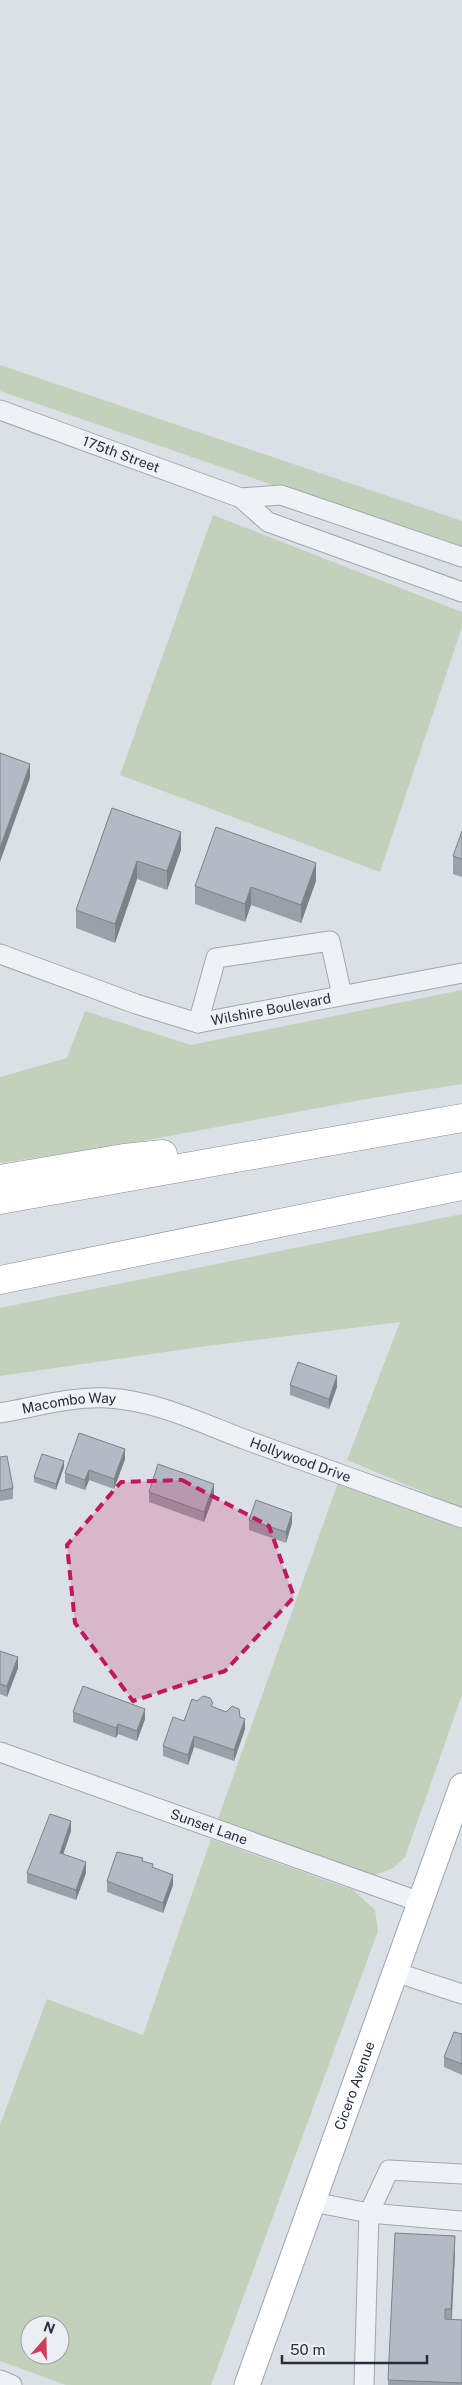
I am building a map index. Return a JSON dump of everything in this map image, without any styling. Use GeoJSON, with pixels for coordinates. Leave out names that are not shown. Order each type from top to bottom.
{"type":"FeatureCollection","features":[{"type":"Feature","properties":{"kind":"highway"},"geometry":{"type":"LineString","coordinates":[[0,1200],[462,1118]]}},
{"type":"Feature","properties":{"kind":"highway"},"geometry":{"type":"LineString","coordinates":[[0,1179],[124,1158],[379,1132]]}},
{"type":"Feature","properties":{"kind":"highway"},"geometry":{"type":"LineString","coordinates":[[0,1280],[462,1186]]}},
{"type":"Feature","properties":{"kind":"main road","name":"Cicero Avenue"},"geometry":{"type":"LineString","coordinates":[[247,2385],[462,1786]]}},
{"type":"Feature","properties":{"kind":"street","name":"175th Street"},"geometry":{"type":"LineString","coordinates":[[0,410],[241,498],[268,522],[462,592]]}},
{"type":"Feature","properties":{"kind":"street","name":"175th Street"},"geometry":{"type":"LineString","coordinates":[[241,498],[281,494],[462,557]]}},
{"type":"Feature","properties":{"kind":"street"},"geometry":{"type":"LineString","coordinates":[[198,1023],[216,958],[330,941],[342,995]]}},
{"type":"Feature","properties":{"kind":"street","name":"Wilshire Boulevard"},"geometry":{"type":"LineString","coordinates":[[0,954],[136,1004],[198,1023],[462,973]]}},
{"type":"Feature","properties":{"kind":"street","name":"Macombo Way"},"geometry":{"type":"LineString","coordinates":[[0,1414],[75,1400],[107,1398],[138,1402]]}},
{"type":"Feature","properties":{"kind":"street","name":"Hollywood Drive"},"geometry":{"type":"LineString","coordinates":[[138,1402],[167,1409],[462,1518]]}},
{"type":"Feature","properties":{"kind":"street","name":"Sunset Lane"},"geometry":{"type":"LineString","coordinates":[[0,1752],[420,1902]]}},
{"type":"Feature","properties":{"kind":"street"},"geometry":{"type":"LineString","coordinates":[[395,1972],[462,1994]]}},
{"type":"Feature","properties":{"kind":"street"},"geometry":{"type":"LineString","coordinates":[[364,2385],[369,2213],[389,2170],[462,2174]]}},
{"type":"Feature","properties":{"kind":"street"},"geometry":{"type":"LineString","coordinates":[[312,2202],[369,2213],[462,2221]]}},
{"type":"Feature","properties":{"kind":"street"},"geometry":{"type":"LineString","coordinates":[[0,2380],[12,2385]]}},
{"type":"Feature","properties":{"kind":"highlighted area"},"geometry":{"type":"Polygon","coordinates":[[[182,1480],[269,1526],[294,1597],[225,1671],[133,1701],[75,1623],[67,1545],[121,1482],[182,1480]]]}},
{"type":"Feature","properties":{"kind":"green space"},"geometry":{"type":"Polygon","coordinates":[[[0,365],[462,521],[462,550],[0,391],[0,365]]]}},
{"type":"Feature","properties":{"kind":"green space"},"geometry":{"type":"Polygon","coordinates":[[[213,515],[462,612],[462,627],[380,872],[120,775],[213,515]]]}},
{"type":"Feature","properties":{"kind":"green space"},"geometry":{"type":"Polygon","coordinates":[[[462,990],[462,1084],[372,1098],[121,1145],[0,1163],[0,1077],[67,1058],[85,1011],[191,1045],[462,990]]]}},
{"type":"Feature","properties":{"kind":"green space"},"geometry":{"type":"Polygon","coordinates":[[[462,1214],[462,1508],[347,1460],[400,1322],[207,1346],[0,1376],[0,1308],[462,1214]]]}},
{"type":"Feature","properties":{"kind":"green space"},"geometry":{"type":"Polygon","coordinates":[[[339,1480],[462,1529],[462,1695],[405,1857],[393,1868],[372,1876],[218,1819],[339,1480]]]}},
{"type":"Feature","properties":{"kind":"green space"},"geometry":{"type":"Polygon","coordinates":[[[211,1839],[353,1890],[375,1910],[378,1931],[211,2385],[66,2385],[0,2361],[0,2125],[47,1999],[143,2035],[211,1839]]]}},
{"type":"Feature","properties":{"kind":"building"},"geometry":{"type":"Polygon","coordinates":[[[0,753],[30,764],[0,848],[0,753]]]}},
{"type":"Feature","properties":{"kind":"building"},"geometry":{"type":"Polygon","coordinates":[[[112,808],[181,832],[167,871],[137,861],[115,924],[76,910],[112,808]]]}},
{"type":"Feature","properties":{"kind":"building"},"geometry":{"type":"Polygon","coordinates":[[[216,827],[316,863],[301,905],[251,887],[245,904],[195,886],[216,827]]]}},
{"type":"Feature","properties":{"kind":"building"},"geometry":{"type":"Polygon","coordinates":[[[462,831],[462,859],[453,856],[462,831]]]}},
{"type":"Feature","properties":{"kind":"building"},"geometry":{"type":"Polygon","coordinates":[[[298,1362],[337,1376],[329,1399],[290,1385],[298,1362]]]}},
{"type":"Feature","properties":{"kind":"building"},"geometry":{"type":"Polygon","coordinates":[[[79,1433],[125,1449],[114,1479],[89,1470],[85,1480],[65,1473],[79,1433]]]}},
{"type":"Feature","properties":{"kind":"building"},"geometry":{"type":"Polygon","coordinates":[[[42,1454],[64,1461],[56,1484],[34,1477],[42,1454]]]}},
{"type":"Feature","properties":{"kind":"building"},"geometry":{"type":"Polygon","coordinates":[[[7,1456],[13,1488],[0,1491],[0,1457],[7,1456]]]}},
{"type":"Feature","properties":{"kind":"building"},"geometry":{"type":"Polygon","coordinates":[[[158,1464],[214,1484],[204,1512],[149,1492],[158,1464]]]}},
{"type":"Feature","properties":{"kind":"building"},"geometry":{"type":"Polygon","coordinates":[[[256,1500],[292,1513],[286,1532],[249,1520],[256,1500]]]}},
{"type":"Feature","properties":{"kind":"building"},"geometry":{"type":"Polygon","coordinates":[[[0,1651],[18,1657],[7,1686],[0,1684],[0,1651]]]}},
{"type":"Feature","properties":{"kind":"building"},"geometry":{"type":"Polygon","coordinates":[[[83,1686],[145,1709],[137,1731],[118,1724],[116,1728],[73,1712],[83,1686]]]}},
{"type":"Feature","properties":{"kind":"building"},"geometry":{"type":"Polygon","coordinates":[[[203,1696],[210,1698],[213,1703],[211,1706],[226,1712],[232,1706],[239,1709],[240,1717],[245,1719],[234,1750],[194,1736],[188,1755],[163,1746],[173,1717],[184,1721],[192,1699],[197,1701],[203,1696]]]}},
{"type":"Feature","properties":{"kind":"building"},"geometry":{"type":"Polygon","coordinates":[[[50,1814],[71,1821],[60,1853],[86,1862],[76,1890],[27,1873],[50,1814]]]}},
{"type":"Feature","properties":{"kind":"building"},"geometry":{"type":"Polygon","coordinates":[[[117,1852],[143,1858],[142,1861],[153,1864],[152,1867],[173,1875],[163,1903],[107,1881],[117,1852]]]}},
{"type":"Feature","properties":{"kind":"building"},"geometry":{"type":"Polygon","coordinates":[[[454,2032],[462,2034],[462,2064],[444,2057],[454,2032]]]}},
{"type":"Feature","properties":{"kind":"building"},"geometry":{"type":"Polygon","coordinates":[[[395,2233],[455,2236],[451,2309],[445,2309],[445,2319],[462,2320],[462,2383],[388,2380],[395,2233]]]}}]}
